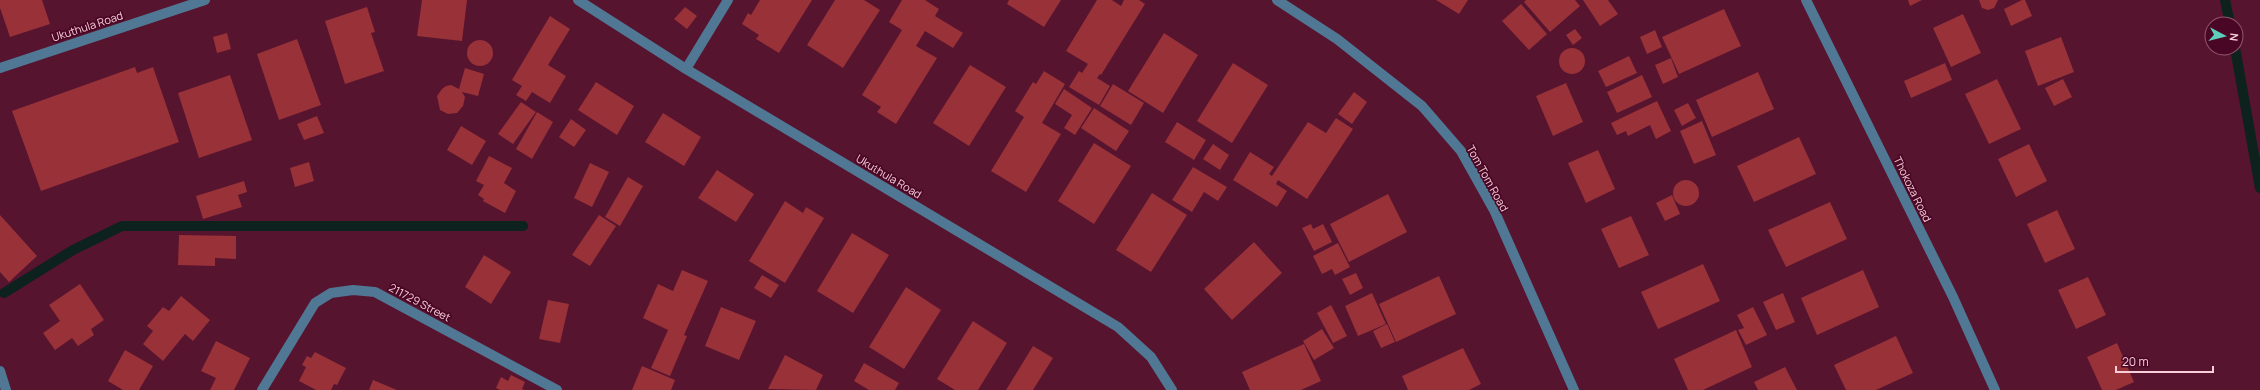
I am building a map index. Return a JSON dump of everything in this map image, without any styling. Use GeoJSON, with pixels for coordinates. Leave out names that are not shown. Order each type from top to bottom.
{"type":"FeatureCollection","features":[{"type":"Feature","properties":{"kind":"street","name":"Ukuthula Road"},"geometry":{"type":"LineString","coordinates":[[0,68],[205,0]]}},
{"type":"Feature","properties":{"kind":"street","name":"Ukuthula Road"},"geometry":{"type":"LineString","coordinates":[[578,0],[686,69],[1118,327],[1151,357],[1172,390]]}},
{"type":"Feature","properties":{"kind":"street"},"geometry":{"type":"LineString","coordinates":[[686,69],[728,0]]}},
{"type":"Feature","properties":{"kind":"street","name":"Tom Tom Road"},"geometry":{"type":"LineString","coordinates":[[1277,0],[1337,40],[1422,106],[1461,151],[1494,210],[1574,390]]}},
{"type":"Feature","properties":{"kind":"street","name":"Thokoza Road"},"geometry":{"type":"LineString","coordinates":[[1806,0],[1953,297],[1995,390]]}},
{"type":"Feature","properties":{"kind":"street","name":"211729 Street"},"geometry":{"type":"LineString","coordinates":[[262,390],[315,303],[331,293],[353,290],[375,292],[557,390]]}},
{"type":"Feature","properties":{"kind":"street"},"geometry":{"type":"LineString","coordinates":[[0,371],[6,390]]}},
{"type":"Feature","properties":{"kind":"building"},"geometry":{"type":"Polygon","coordinates":[[[0,0],[42,0],[50,24],[10,37],[0,8],[0,0]]]}},
{"type":"Feature","properties":{"kind":"building"},"geometry":{"type":"Polygon","coordinates":[[[422,0],[467,0],[462,41],[417,36],[422,0]]]}},
{"type":"Feature","properties":{"kind":"building"},"geometry":{"type":"Polygon","coordinates":[[[760,0],[812,0],[779,53],[756,39],[759,35],[742,24],[748,13],[751,15],[760,0]]]}},
{"type":"Feature","properties":{"kind":"building"},"geometry":{"type":"Polygon","coordinates":[[[835,0],[864,0],[880,10],[843,68],[807,45],[835,0]]]}},
{"type":"Feature","properties":{"kind":"building"},"geometry":{"type":"Polygon","coordinates":[[[902,0],[925,0],[939,9],[935,16],[963,33],[953,48],[925,31],[916,46],[937,58],[896,124],[877,112],[881,107],[862,95],[902,30],[889,22],[902,0]]]}},
{"type":"Feature","properties":{"kind":"building"},"geometry":{"type":"Polygon","coordinates":[[[1009,0],[1061,0],[1044,27],[1007,4],[1009,0]]]}},
{"type":"Feature","properties":{"kind":"building"},"geometry":{"type":"Polygon","coordinates":[[[1097,0],[1112,0],[1121,6],[1124,0],[1139,0],[1145,4],[1101,75],[1100,74],[1097,78],[1110,86],[1099,105],[1069,87],[1079,71],[1082,73],[1088,64],[1066,51],[1097,0]]]}},
{"type":"Feature","properties":{"kind":"building"},"geometry":{"type":"Polygon","coordinates":[[[1436,0],[1468,0],[1459,14],[1436,0]]]}},
{"type":"Feature","properties":{"kind":"building"},"geometry":{"type":"Polygon","coordinates":[[[1526,0],[1575,0],[1580,6],[1550,32],[1524,2],[1526,0]]]}},
{"type":"Feature","properties":{"kind":"building"},"geometry":{"type":"Polygon","coordinates":[[[1583,0],[1608,0],[1618,14],[1600,26],[1583,0]]]}},
{"type":"Feature","properties":{"kind":"building"},"geometry":{"type":"Polygon","coordinates":[[[1908,0],[1922,0],[1910,6],[1908,0]]]}},
{"type":"Feature","properties":{"kind":"building"},"geometry":{"type":"Polygon","coordinates":[[[1979,0],[1998,0],[1994,8],[1988,10],[1982,8],[1979,0]]]}},
{"type":"Feature","properties":{"kind":"building"},"geometry":{"type":"Polygon","coordinates":[[[2025,0],[2032,16],[2011,26],[2004,9],[2025,0]]]}},
{"type":"Feature","properties":{"kind":"building"},"geometry":{"type":"Polygon","coordinates":[[[1521,4],[1547,34],[1529,50],[1502,21],[1521,4]]]}},
{"type":"Feature","properties":{"kind":"building"},"geometry":{"type":"Polygon","coordinates":[[[367,7],[375,32],[371,33],[384,71],[345,84],[325,21],[367,7]]]}},
{"type":"Feature","properties":{"kind":"building"},"geometry":{"type":"Polygon","coordinates":[[[685,7],[697,16],[687,29],[674,19],[685,7]]]}},
{"type":"Feature","properties":{"kind":"building"},"geometry":{"type":"Polygon","coordinates":[[[1724,9],[1741,46],[1679,74],[1662,37],[1724,9]]]}},
{"type":"Feature","properties":{"kind":"building"},"geometry":{"type":"Polygon","coordinates":[[[1963,14],[1981,53],[1951,67],[1933,28],[1963,14]]]}},
{"type":"Feature","properties":{"kind":"building"},"geometry":{"type":"Polygon","coordinates":[[[550,16],[570,29],[548,65],[566,76],[550,103],[532,92],[526,101],[516,95],[522,86],[512,80],[550,16]]]}},
{"type":"Feature","properties":{"kind":"building"},"geometry":{"type":"Polygon","coordinates":[[[1575,29],[1582,38],[1573,45],[1566,35],[1575,29]]]}},
{"type":"Feature","properties":{"kind":"building"},"geometry":{"type":"Polygon","coordinates":[[[1655,30],[1662,47],[1647,54],[1640,37],[1655,30]]]}},
{"type":"Feature","properties":{"kind":"building"},"geometry":{"type":"Polygon","coordinates":[[[227,33],[231,49],[217,53],[213,37],[227,33]]]}},
{"type":"Feature","properties":{"kind":"building"},"geometry":{"type":"Polygon","coordinates":[[[1164,33],[1198,55],[1163,113],[1128,91],[1164,33]]]}},
{"type":"Feature","properties":{"kind":"building"},"geometry":{"type":"Polygon","coordinates":[[[2061,37],[2074,72],[2038,86],[2025,51],[2061,37]]]}},
{"type":"Feature","properties":{"kind":"building"},"geometry":{"type":"Polygon","coordinates":[[[297,39],[321,105],[279,120],[257,54],[297,39]]]}},
{"type":"Feature","properties":{"kind":"building"},"geometry":{"type":"Polygon","coordinates":[[[480,40],[489,44],[493,53],[489,62],[480,66],[471,62],[467,53],[471,44],[480,40]]]}},
{"type":"Feature","properties":{"kind":"building"},"geometry":{"type":"Polygon","coordinates":[[[1572,48],[1581,52],[1585,61],[1581,70],[1572,74],[1563,70],[1559,61],[1563,52],[1572,48]]]}},
{"type":"Feature","properties":{"kind":"building"},"geometry":{"type":"Polygon","coordinates":[[[1629,56],[1637,73],[1606,87],[1598,71],[1629,56]]]}},
{"type":"Feature","properties":{"kind":"building"},"geometry":{"type":"Polygon","coordinates":[[[1671,58],[1678,77],[1663,84],[1655,65],[1671,58]]]}},
{"type":"Feature","properties":{"kind":"building"},"geometry":{"type":"Polygon","coordinates":[[[1233,63],[1268,85],[1232,143],[1197,121],[1233,63]]]}},
{"type":"Feature","properties":{"kind":"building"},"geometry":{"type":"Polygon","coordinates":[[[1945,63],[1952,80],[1911,98],[1904,81],[1945,63]]]}},
{"type":"Feature","properties":{"kind":"building"},"geometry":{"type":"Polygon","coordinates":[[[970,65],[1006,87],[969,146],[933,123],[970,65]]]}},
{"type":"Feature","properties":{"kind":"building"},"geometry":{"type":"Polygon","coordinates":[[[135,67],[137,73],[153,67],[179,142],[41,191],[12,111],[135,67]]]}},
{"type":"Feature","properties":{"kind":"building"},"geometry":{"type":"Polygon","coordinates":[[[465,68],[484,74],[478,96],[462,92],[465,97],[463,106],[457,113],[448,114],[440,110],[437,96],[446,86],[451,85],[459,89],[465,68]]]}},
{"type":"Feature","properties":{"kind":"building"},"geometry":{"type":"Polygon","coordinates":[[[1044,71],[1065,84],[1042,123],[1061,134],[1026,192],[991,171],[1024,117],[1015,111],[1033,82],[1036,84],[1044,71]]]}},
{"type":"Feature","properties":{"kind":"building"},"geometry":{"type":"Polygon","coordinates":[[[1758,72],[1774,109],[1712,137],[1696,100],[1758,72]]]}},
{"type":"Feature","properties":{"kind":"building"},"geometry":{"type":"Polygon","coordinates":[[[230,75],[252,140],[199,158],[178,93],[230,75]]]}},
{"type":"Feature","properties":{"kind":"building"},"geometry":{"type":"Polygon","coordinates":[[[1642,75],[1652,97],[1617,113],[1607,92],[1642,75]]]}},
{"type":"Feature","properties":{"kind":"building"},"geometry":{"type":"Polygon","coordinates":[[[1997,79],[2021,129],[1989,144],[1965,94],[1997,79]]]}},
{"type":"Feature","properties":{"kind":"building"},"geometry":{"type":"Polygon","coordinates":[[[2063,79],[2072,97],[2054,106],[2045,88],[2063,79]]]}},
{"type":"Feature","properties":{"kind":"building"},"geometry":{"type":"Polygon","coordinates":[[[596,82],[634,106],[617,135],[578,110],[596,82]]]}},
{"type":"Feature","properties":{"kind":"building"},"geometry":{"type":"Polygon","coordinates":[[[1566,83],[1583,122],[1553,136],[1536,96],[1566,83]]]}},
{"type":"Feature","properties":{"kind":"building"},"geometry":{"type":"Polygon","coordinates":[[[1113,84],[1144,103],[1131,125],[1100,106],[1113,84]]]}},
{"type":"Feature","properties":{"kind":"building"},"geometry":{"type":"Polygon","coordinates":[[[1064,89],[1092,108],[1075,135],[1064,128],[1072,115],[1055,104],[1064,89]]]}},
{"type":"Feature","properties":{"kind":"building"},"geometry":{"type":"Polygon","coordinates":[[[1354,92],[1367,102],[1352,124],[1338,114],[1354,92]]]}},
{"type":"Feature","properties":{"kind":"building"},"geometry":{"type":"Polygon","coordinates":[[[1657,101],[1671,131],[1656,139],[1650,125],[1628,136],[1626,131],[1617,135],[1611,123],[1657,101]]]}},
{"type":"Feature","properties":{"kind":"building"},"geometry":{"type":"Polygon","coordinates":[[[521,102],[536,112],[513,144],[498,134],[521,102]]]}},
{"type":"Feature","properties":{"kind":"building"},"geometry":{"type":"Polygon","coordinates":[[[1688,103],[1696,118],[1682,126],[1674,110],[1688,103]]]}},
{"type":"Feature","properties":{"kind":"building"},"geometry":{"type":"Polygon","coordinates":[[[1094,108],[1129,131],[1116,151],[1081,128],[1094,108]]]}},
{"type":"Feature","properties":{"kind":"building"},"geometry":{"type":"Polygon","coordinates":[[[537,112],[553,122],[532,159],[516,149],[537,112]]]}},
{"type":"Feature","properties":{"kind":"building"},"geometry":{"type":"Polygon","coordinates":[[[663,113],[701,137],[684,166],[645,142],[663,113]]]}},
{"type":"Feature","properties":{"kind":"building"},"geometry":{"type":"Polygon","coordinates":[[[317,116],[324,133],[304,140],[297,124],[317,116]]]}},
{"type":"Feature","properties":{"kind":"building"},"geometry":{"type":"Polygon","coordinates":[[[1336,118],[1353,129],[1307,199],[1278,180],[1276,184],[1287,191],[1277,207],[1233,180],[1250,152],[1274,167],[1269,174],[1272,176],[1308,122],[1326,133],[1336,118]]]}},
{"type":"Feature","properties":{"kind":"building"},"geometry":{"type":"Polygon","coordinates":[[[571,119],[586,130],[574,147],[559,137],[571,119]]]}},
{"type":"Feature","properties":{"kind":"building"},"geometry":{"type":"Polygon","coordinates":[[[1702,121],[1716,155],[1694,164],[1680,131],[1702,121]]]}},
{"type":"Feature","properties":{"kind":"building"},"geometry":{"type":"Polygon","coordinates":[[[1177,122],[1206,140],[1194,160],[1165,142],[1177,122]]]}},
{"type":"Feature","properties":{"kind":"building"},"geometry":{"type":"Polygon","coordinates":[[[461,126],[486,141],[472,165],[447,150],[461,126]]]}},
{"type":"Feature","properties":{"kind":"building"},"geometry":{"type":"Polygon","coordinates":[[[1799,137],[1816,174],[1754,202],[1737,166],[1799,137]]]}},
{"type":"Feature","properties":{"kind":"building"},"geometry":{"type":"Polygon","coordinates":[[[1094,143],[1131,166],[1094,224],[1058,201],[1094,143]]]}},
{"type":"Feature","properties":{"kind":"building"},"geometry":{"type":"Polygon","coordinates":[[[1213,144],[1229,155],[1220,170],[1203,159],[1213,144]]]}},
{"type":"Feature","properties":{"kind":"building"},"geometry":{"type":"Polygon","coordinates":[[[2029,144],[2047,181],[2016,197],[1998,159],[2029,144]]]}},
{"type":"Feature","properties":{"kind":"building"},"geometry":{"type":"Polygon","coordinates":[[[1598,150],[1615,189],[1586,203],[1568,163],[1598,150]]]}},
{"type":"Feature","properties":{"kind":"building"},"geometry":{"type":"Polygon","coordinates":[[[489,156],[512,168],[504,183],[516,191],[505,213],[483,201],[484,199],[478,195],[484,185],[476,181],[489,156]]]}},
{"type":"Feature","properties":{"kind":"building"},"geometry":{"type":"Polygon","coordinates":[[[309,162],[314,181],[295,187],[290,168],[309,162]]]}},
{"type":"Feature","properties":{"kind":"building"},"geometry":{"type":"Polygon","coordinates":[[[590,163],[609,172],[592,207],[574,198],[590,163]]]}},
{"type":"Feature","properties":{"kind":"building"},"geometry":{"type":"Polygon","coordinates":[[[1193,167],[1227,187],[1218,201],[1204,192],[1192,212],[1172,200],[1193,167]]]}},
{"type":"Feature","properties":{"kind":"building"},"geometry":{"type":"Polygon","coordinates":[[[717,170],[754,194],[736,222],[698,198],[717,170]]]}},
{"type":"Feature","properties":{"kind":"building"},"geometry":{"type":"Polygon","coordinates":[[[628,177],[643,186],[620,226],[605,217],[628,177]]]}},
{"type":"Feature","properties":{"kind":"building"},"geometry":{"type":"Polygon","coordinates":[[[1686,180],[1695,184],[1699,193],[1695,202],[1686,206],[1677,202],[1673,193],[1677,184],[1686,180]]]}},
{"type":"Feature","properties":{"kind":"building"},"geometry":{"type":"Polygon","coordinates":[[[244,181],[247,192],[238,195],[242,207],[203,219],[196,196],[244,181]]]}},
{"type":"Feature","properties":{"kind":"building"},"geometry":{"type":"Polygon","coordinates":[[[1152,193],[1187,215],[1151,272],[1116,250],[1152,193]]]}},
{"type":"Feature","properties":{"kind":"building"},"geometry":{"type":"Polygon","coordinates":[[[1388,194],[1407,232],[1349,262],[1330,224],[1388,194]]]}},
{"type":"Feature","properties":{"kind":"building"},"geometry":{"type":"Polygon","coordinates":[[[1672,195],[1680,214],[1665,221],[1656,203],[1672,195]]]}},
{"type":"Feature","properties":{"kind":"building"},"geometry":{"type":"Polygon","coordinates":[[[785,201],[803,213],[806,207],[824,218],[785,283],[749,261],[785,201]]]}},
{"type":"Feature","properties":{"kind":"building"},"geometry":{"type":"Polygon","coordinates":[[[1830,202],[1847,239],[1786,267],[1768,230],[1830,202]]]}},
{"type":"Feature","properties":{"kind":"building"},"geometry":{"type":"Polygon","coordinates":[[[2057,210],[2075,249],[2045,263],[2027,224],[2057,210]]]}},
{"type":"Feature","properties":{"kind":"building"},"geometry":{"type":"Polygon","coordinates":[[[0,215],[37,256],[9,282],[0,272],[0,215]]]}},
{"type":"Feature","properties":{"kind":"building"},"geometry":{"type":"Polygon","coordinates":[[[599,215],[616,226],[590,266],[572,255],[599,215]]]}},
{"type":"Feature","properties":{"kind":"building"},"geometry":{"type":"Polygon","coordinates":[[[1631,216],[1649,255],[1619,268],[1601,229],[1631,216]]]}},
{"type":"Feature","properties":{"kind":"building"},"geometry":{"type":"Polygon","coordinates":[[[1311,224],[1313,229],[1323,224],[1332,242],[1314,251],[1302,228],[1311,224]]]}},
{"type":"Feature","properties":{"kind":"building"},"geometry":{"type":"Polygon","coordinates":[[[852,233],[889,255],[853,313],[817,291],[852,233]]]}},
{"type":"Feature","properties":{"kind":"building"},"geometry":{"type":"Polygon","coordinates":[[[179,235],[236,236],[236,259],[215,258],[215,266],[178,265],[179,235]]]}},
{"type":"Feature","properties":{"kind":"building"},"geometry":{"type":"Polygon","coordinates":[[[1254,242],[1282,273],[1232,320],[1204,289],[1254,242]]]}},
{"type":"Feature","properties":{"kind":"building"},"geometry":{"type":"Polygon","coordinates":[[[1338,243],[1350,267],[1335,275],[1332,269],[1322,274],[1313,256],[1338,243]]]}},
{"type":"Feature","properties":{"kind":"building"},"geometry":{"type":"Polygon","coordinates":[[[484,255],[511,272],[491,304],[465,287],[484,255]]]}},
{"type":"Feature","properties":{"kind":"building"},"geometry":{"type":"Polygon","coordinates":[[[1703,264],[1720,301],[1658,329],[1641,292],[1703,264]]]}},
{"type":"Feature","properties":{"kind":"building"},"geometry":{"type":"Polygon","coordinates":[[[682,270],[708,281],[684,335],[687,336],[670,376],[651,368],[668,330],[643,318],[658,284],[673,291],[682,270]]]}},
{"type":"Feature","properties":{"kind":"building"},"geometry":{"type":"Polygon","coordinates":[[[1863,270],[1879,307],[1817,335],[1801,298],[1863,270]]]}},
{"type":"Feature","properties":{"kind":"building"},"geometry":{"type":"Polygon","coordinates":[[[1356,273],[1363,288],[1350,295],[1342,279],[1356,273]]]}},
{"type":"Feature","properties":{"kind":"building"},"geometry":{"type":"Polygon","coordinates":[[[762,275],[779,285],[771,298],[754,288],[762,275]]]}},
{"type":"Feature","properties":{"kind":"building"},"geometry":{"type":"Polygon","coordinates":[[[1439,276],[1456,314],[1396,342],[1379,304],[1439,276]]]}},
{"type":"Feature","properties":{"kind":"building"},"geometry":{"type":"Polygon","coordinates":[[[2088,277],[2106,315],[2076,329],[2058,290],[2088,277]]]}},
{"type":"Feature","properties":{"kind":"building"},"geometry":{"type":"Polygon","coordinates":[[[80,284],[104,320],[91,329],[94,335],[78,346],[72,338],[55,350],[43,333],[60,321],[49,305],[80,284]]]}},
{"type":"Feature","properties":{"kind":"building"},"geometry":{"type":"Polygon","coordinates":[[[906,287],[941,310],[904,369],[869,347],[906,287]]]}},
{"type":"Feature","properties":{"kind":"building"},"geometry":{"type":"Polygon","coordinates":[[[1372,293],[1386,324],[1358,336],[1345,306],[1372,293]]]}},
{"type":"Feature","properties":{"kind":"building"},"geometry":{"type":"Polygon","coordinates":[[[1783,293],[1795,322],[1776,330],[1763,302],[1783,293]]]}},
{"type":"Feature","properties":{"kind":"building"},"geometry":{"type":"Polygon","coordinates":[[[181,296],[210,320],[193,341],[185,334],[163,361],[143,344],[153,331],[147,326],[163,307],[169,311],[181,296]]]}},
{"type":"Feature","properties":{"kind":"building"},"geometry":{"type":"Polygon","coordinates":[[[548,300],[569,304],[560,343],[539,339],[548,300]]]}},
{"type":"Feature","properties":{"kind":"building"},"geometry":{"type":"Polygon","coordinates":[[[1331,305],[1347,336],[1333,343],[1317,313],[1331,305]]]}},
{"type":"Feature","properties":{"kind":"building"},"geometry":{"type":"Polygon","coordinates":[[[721,307],[756,321],[739,360],[705,346],[721,307]]]}},
{"type":"Feature","properties":{"kind":"building"},"geometry":{"type":"Polygon","coordinates":[[[1753,307],[1767,335],[1746,345],[1738,330],[1744,328],[1737,315],[1753,307]]]}},
{"type":"Feature","properties":{"kind":"building"},"geometry":{"type":"Polygon","coordinates":[[[973,321],[1007,343],[978,390],[955,390],[937,379],[973,321]]]}},
{"type":"Feature","properties":{"kind":"building"},"geometry":{"type":"Polygon","coordinates":[[[1387,324],[1395,342],[1381,348],[1373,331],[1387,324]]]}},
{"type":"Feature","properties":{"kind":"building"},"geometry":{"type":"Polygon","coordinates":[[[1322,329],[1334,348],[1314,360],[1303,341],[1322,329]]]}},
{"type":"Feature","properties":{"kind":"building"},"geometry":{"type":"Polygon","coordinates":[[[1736,330],[1752,367],[1703,390],[1688,390],[1674,359],[1736,330]]]}},
{"type":"Feature","properties":{"kind":"building"},"geometry":{"type":"Polygon","coordinates":[[[1896,336],[1913,373],[1876,390],[1846,390],[1834,365],[1896,336]]]}},
{"type":"Feature","properties":{"kind":"building"},"geometry":{"type":"Polygon","coordinates":[[[216,341],[250,358],[234,390],[210,390],[216,378],[201,371],[216,341]]]}},
{"type":"Feature","properties":{"kind":"building"},"geometry":{"type":"Polygon","coordinates":[[[2117,343],[2134,382],[2116,390],[2102,390],[2087,357],[2117,343]]]}},
{"type":"Feature","properties":{"kind":"building"},"geometry":{"type":"Polygon","coordinates":[[[1304,344],[1321,381],[1301,390],[1250,390],[1242,372],[1304,344]]]}},
{"type":"Feature","properties":{"kind":"building"},"geometry":{"type":"Polygon","coordinates":[[[1033,346],[1053,358],[1033,390],[1006,390],[1033,346]]]}},
{"type":"Feature","properties":{"kind":"building"},"geometry":{"type":"Polygon","coordinates":[[[1463,348],[1481,384],[1469,390],[1408,390],[1402,376],[1463,348]]]}},
{"type":"Feature","properties":{"kind":"building"},"geometry":{"type":"Polygon","coordinates":[[[125,350],[153,366],[139,390],[123,390],[108,381],[125,350]]]}},
{"type":"Feature","properties":{"kind":"building"},"geometry":{"type":"Polygon","coordinates":[[[315,352],[346,368],[337,385],[334,384],[331,390],[316,390],[299,381],[306,367],[302,365],[307,356],[311,358],[315,352]]]}},
{"type":"Feature","properties":{"kind":"building"},"geometry":{"type":"Polygon","coordinates":[[[785,355],[823,375],[816,390],[768,389],[785,355]]]}},
{"type":"Feature","properties":{"kind":"building"},"geometry":{"type":"Polygon","coordinates":[[[864,363],[899,383],[895,390],[869,390],[854,381],[864,363]]]}},
{"type":"Feature","properties":{"kind":"building"},"geometry":{"type":"Polygon","coordinates":[[[642,366],[675,380],[671,390],[632,390],[642,366]]]}},
{"type":"Feature","properties":{"kind":"building"},"geometry":{"type":"Polygon","coordinates":[[[1785,367],[1797,390],[1758,390],[1754,382],[1785,367]]]}},
{"type":"Feature","properties":{"kind":"building"},"geometry":{"type":"Polygon","coordinates":[[[511,375],[525,382],[522,389],[525,390],[500,390],[496,388],[501,377],[508,381],[511,375]]]}},
{"type":"Feature","properties":{"kind":"building"},"geometry":{"type":"Polygon","coordinates":[[[373,380],[397,390],[369,390],[373,380]]]}},
{"type":"Feature","properties":{"kind":"waterway"},"geometry":{"type":"LineString","coordinates":[[2225,0],[2228,16]]}},
{"type":"Feature","properties":{"kind":"waterway"},"geometry":{"type":"LineString","coordinates":[[2236,56],[2260,188]]}},
{"type":"Feature","properties":{"kind":"waterway"},"geometry":{"type":"LineString","coordinates":[[4,293],[73,250],[122,226],[523,226]]}}]}
